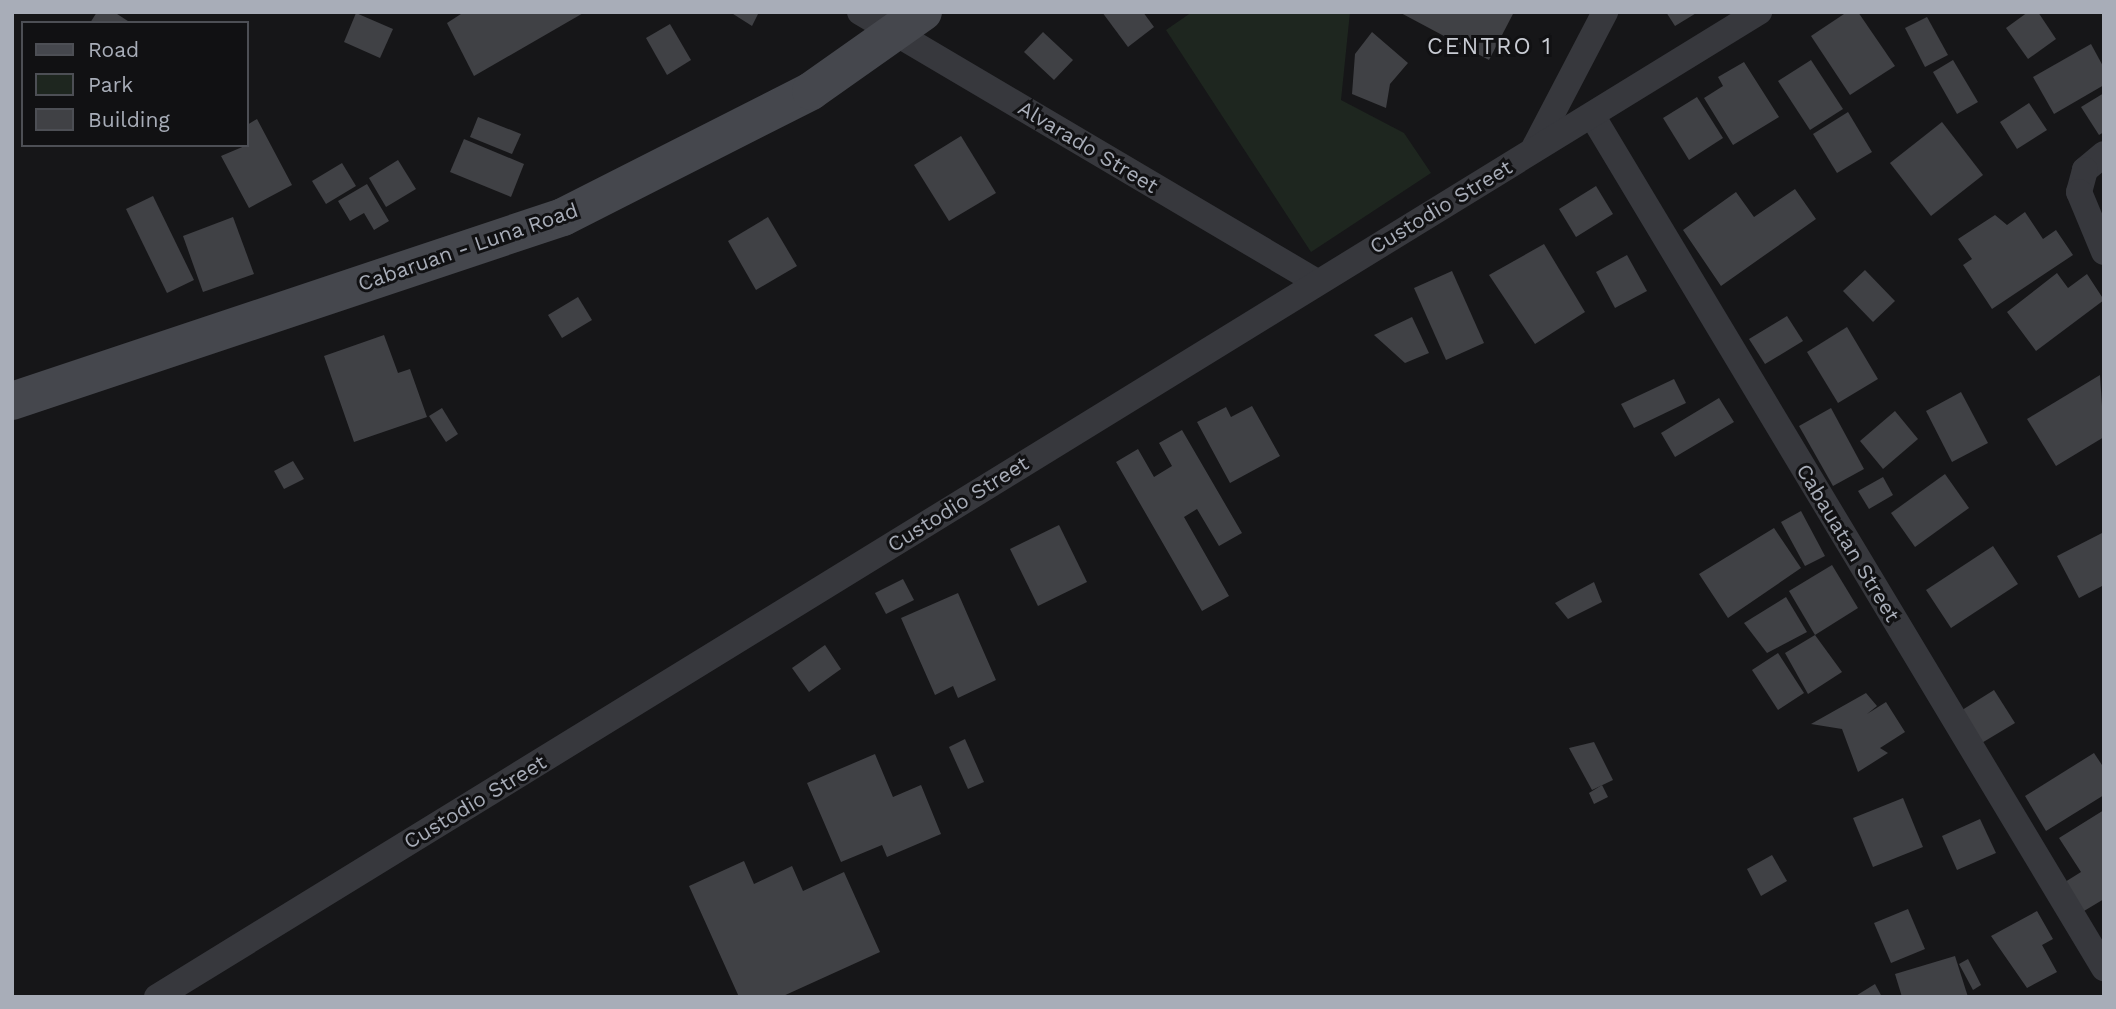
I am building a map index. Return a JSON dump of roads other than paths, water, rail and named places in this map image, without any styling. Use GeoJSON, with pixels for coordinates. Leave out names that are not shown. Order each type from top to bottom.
{"type":"FeatureCollection","features":[{"type":"Feature","properties":{"kind":"main road","name":"Cabaruan - Luna Road"},"geometry":{"type":"LineString","coordinates":[[12,401],[563,217],[811,91],[910,23]]}},
{"type":"Feature","properties":{"kind":"street","name":"Alvarado Street"},"geometry":{"type":"LineString","coordinates":[[860,12],[910,23],[1317,282]]}},
{"type":"Feature","properties":{"kind":"street"},"geometry":{"type":"LineString","coordinates":[[1533,150],[1605,12]]}},
{"type":"Feature","properties":{"kind":"street","name":"Custodio Street"},"geometry":{"type":"LineString","coordinates":[[157,997],[1317,282],[1533,150],[1593,117],[1759,12]]}},
{"type":"Feature","properties":{"kind":"street","name":"Cabauatan Street"},"geometry":{"type":"LineString","coordinates":[[1593,117],[2104,968]]}},
{"type":"Feature","properties":{"kind":"street"},"geometry":{"type":"LineString","coordinates":[[2104,154],[2085,170],[2078,192],[2104,251]]}},
{"type":"Feature","properties":{"kind":"district","name":"CENTRO 1"},"geometry":{"type":"Point","coordinates":[1490,47]}}]}
